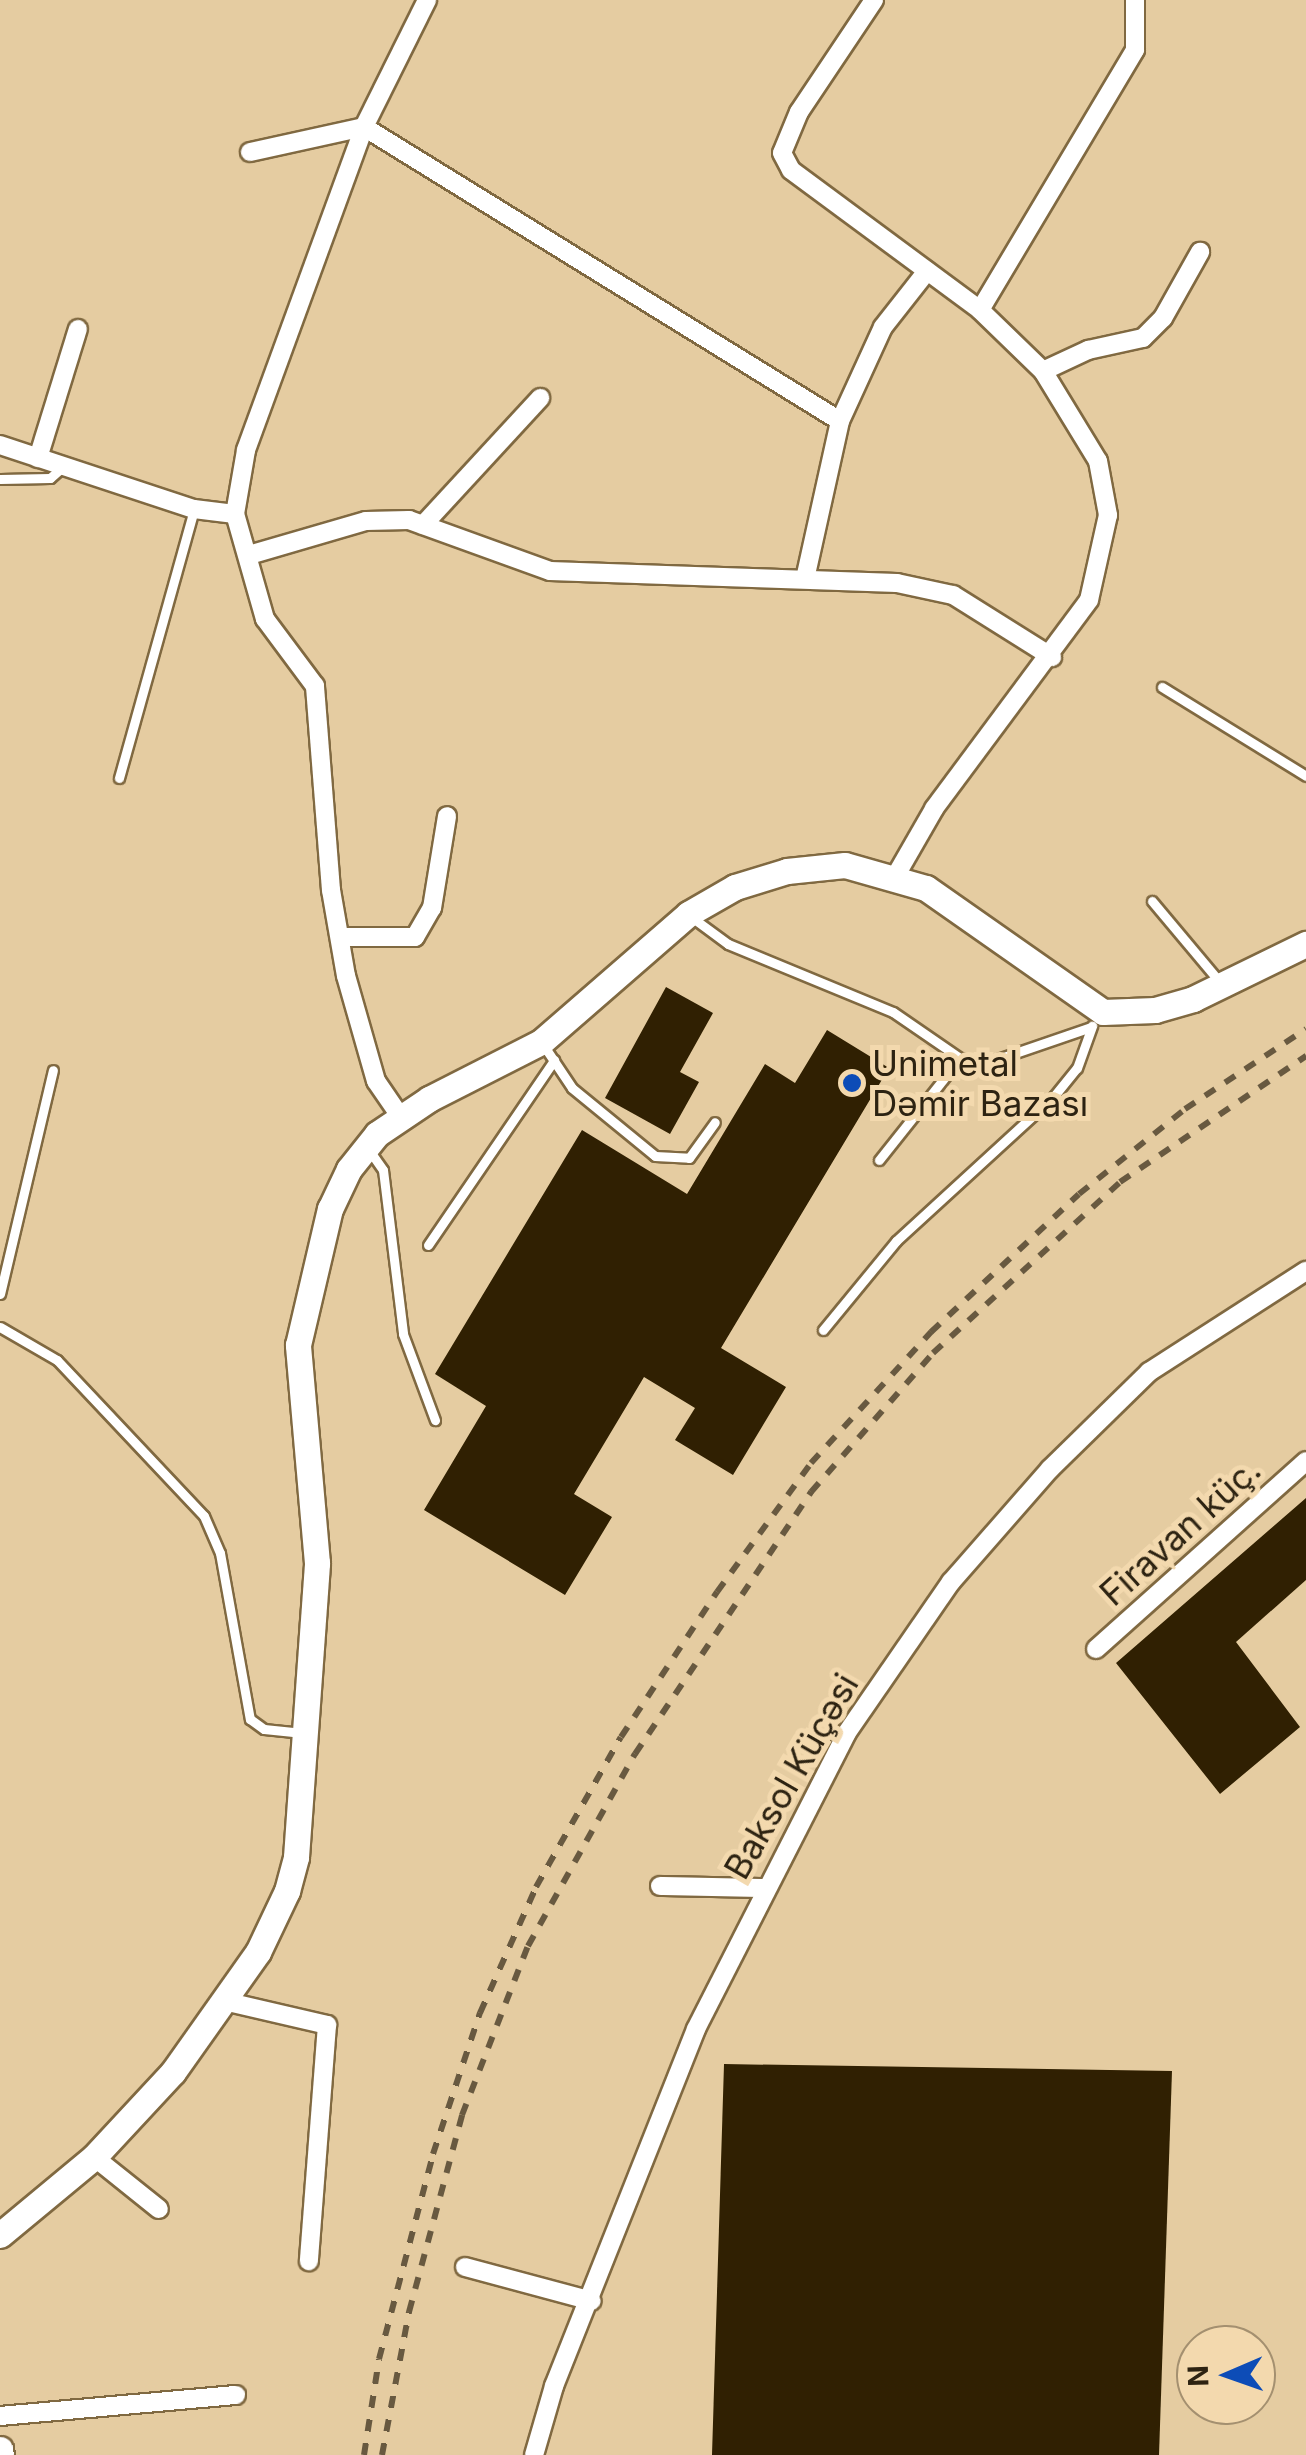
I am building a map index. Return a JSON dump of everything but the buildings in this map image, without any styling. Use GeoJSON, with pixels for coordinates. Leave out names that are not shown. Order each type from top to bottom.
{"type":"FeatureCollection","features":[{"type":"Feature","properties":{"kind":"main road"},"geometry":{"type":"LineString","coordinates":[[0,2234],[94,2157],[173,2072],[258,1952],[287,1891],[306,1734],[318,1522],[298,1345],[319,1240],[348,1168],[366,1147],[400,1116],[547,1051],[688,914],[736,888],[788,871],[845,865],[896,875],[970,914],[1097,1019],[1155,1010],[1224,987],[1306,944]]}},
{"type":"Feature","properties":{"kind":"street"},"geometry":{"type":"LineString","coordinates":[[400,1116],[376,1081],[331,890],[322,714],[302,663],[265,619],[235,514],[246,450],[364,127],[426,0]]}},
{"type":"Feature","properties":{"kind":"street"},"geometry":{"type":"LineString","coordinates":[[874,0],[798,112],[782,152],[790,170],[980,310],[1043,371],[1098,461],[1108,515],[1089,600],[1052,656],[934,809],[896,875]]}},
{"type":"Feature","properties":{"kind":"street"},"geometry":{"type":"LineString","coordinates":[[980,310],[1135,50],[1135,0]]}},
{"type":"Feature","properties":{"kind":"street"},"geometry":{"type":"LineString","coordinates":[[250,152],[364,127],[840,421]]}},
{"type":"Feature","properties":{"kind":"street"},"geometry":{"type":"LineString","coordinates":[[1043,371],[1088,350],[1144,338],[1200,252]]}},
{"type":"Feature","properties":{"kind":"street"},"geometry":{"type":"LineString","coordinates":[[805,579],[840,421],[883,327],[927,271]]}},
{"type":"Feature","properties":{"kind":"street"},"geometry":{"type":"LineString","coordinates":[[38,458],[78,329]]}},
{"type":"Feature","properties":{"kind":"street"},"geometry":{"type":"LineString","coordinates":[[423,525],[540,398]]}},
{"type":"Feature","properties":{"kind":"street"},"geometry":{"type":"LineString","coordinates":[[0,446],[194,510],[235,514]]}},
{"type":"Feature","properties":{"kind":"street"},"geometry":{"type":"LineString","coordinates":[[249,555],[366,521],[423,525],[550,571],[897,583],[953,595],[1052,656]]}},
{"type":"Feature","properties":{"kind":"street"},"geometry":{"type":"LineString","coordinates":[[342,937],[415,938],[432,908],[447,816]]}},
{"type":"Feature","properties":{"kind":"street","name":"Baksol Küçəsi"},"geometry":{"type":"LineString","coordinates":[[534,2455],[554,2386],[592,2301],[696,2028],[764,1888],[846,1734],[951,1582],[1050,1469],[1150,1372],[1306,1271]]}},
{"type":"Feature","properties":{"kind":"street","name":"Firavan küç."},"geometry":{"type":"LineString","coordinates":[[1096,1648],[1306,1462]]}},
{"type":"Feature","properties":{"kind":"street"},"geometry":{"type":"LineString","coordinates":[[660,1886],[764,1888]]}},
{"type":"Feature","properties":{"kind":"street"},"geometry":{"type":"LineString","coordinates":[[224,2001],[327,2025],[310,2261]]}},
{"type":"Feature","properties":{"kind":"street"},"geometry":{"type":"LineString","coordinates":[[94,2157],[160,2209]]}},
{"type":"Feature","properties":{"kind":"street"},"geometry":{"type":"LineString","coordinates":[[465,2267],[592,2301]]}},
{"type":"Feature","properties":{"kind":"street"},"geometry":{"type":"LineString","coordinates":[[0,2416],[236,2395]]}},
{"type":"Feature","properties":{"kind":"lane"},"geometry":{"type":"LineString","coordinates":[[0,479],[50,478],[64,466]]}},
{"type":"Feature","properties":{"kind":"lane"},"geometry":{"type":"LineString","coordinates":[[119,778],[194,510]]}},
{"type":"Feature","properties":{"kind":"lane"},"geometry":{"type":"LineString","coordinates":[[1162,687],[1306,776]]}},
{"type":"Feature","properties":{"kind":"lane"},"geometry":{"type":"LineString","coordinates":[[1152,901],[1224,987]]}},
{"type":"Feature","properties":{"kind":"lane"},"geometry":{"type":"LineString","coordinates":[[688,914],[728,944],[892,1012],[960,1058],[986,1063],[1097,1019]]}},
{"type":"Feature","properties":{"kind":"lane"},"geometry":{"type":"LineString","coordinates":[[823,1330],[896,1241],[1054,1096],[1077,1068],[1097,1019]]}},
{"type":"Feature","properties":{"kind":"lane"},"geometry":{"type":"LineString","coordinates":[[428,1244],[547,1051],[572,1088],[656,1156],[689,1158],[715,1122]]}},
{"type":"Feature","properties":{"kind":"lane"},"geometry":{"type":"LineString","coordinates":[[879,1160],[960,1058]]}},
{"type":"Feature","properties":{"kind":"lane"},"geometry":{"type":"LineString","coordinates":[[0,1294],[53,1070]]}},
{"type":"Feature","properties":{"kind":"lane"},"geometry":{"type":"LineString","coordinates":[[366,1147],[383,1170],[403,1334],[436,1420]]}},
{"type":"Feature","properties":{"kind":"lane"},"geometry":{"type":"LineString","coordinates":[[0,1327],[57,1360],[204,1516],[220,1552],[250,1720],[264,1729],[306,1734]]}},
{"type":"Feature","properties":{"kind":"railway"},"geometry":{"type":"LineString","coordinates":[[364,2455],[379,2359],[433,2154],[480,2013],[536,1887],[621,1737],[717,1592],[811,1463],[931,1332],[1079,1194],[1185,1109],[1306,1029]]}},
{"type":"Feature","properties":{"kind":"railway"},"geometry":{"type":"LineString","coordinates":[[382,2455],[409,2312],[462,2115],[528,1946],[635,1754],[811,1492],[933,1353],[1120,1182],[1306,1056]]}},
{"type":"Feature","properties":{"kind":"place","name":"Unimetal Dəmir Bazası"},"geometry":{"type":"Point","coordinates":[852,1083]}}]}
